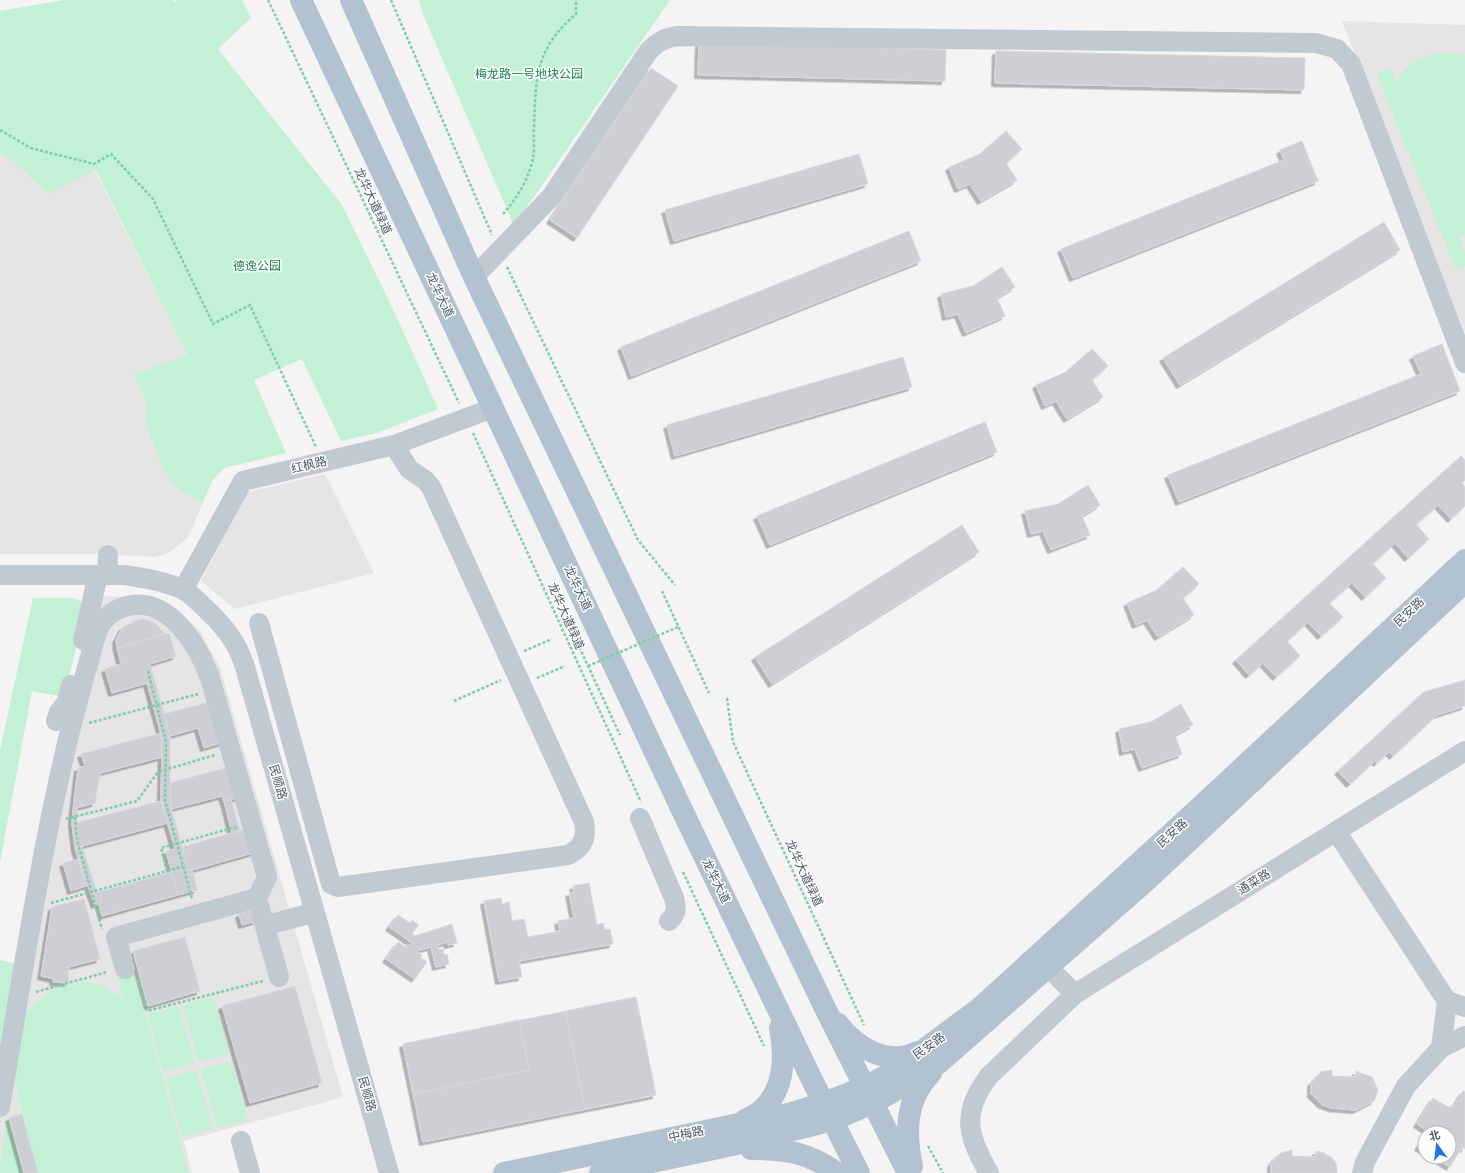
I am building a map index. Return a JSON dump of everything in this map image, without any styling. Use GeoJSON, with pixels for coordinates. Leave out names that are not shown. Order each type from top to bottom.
{"type":"FeatureCollection","features":[{"type":"Feature","properties":{"kind":"main road"},"geometry":{"type":"LineString","coordinates":[[351,0],[474,277],[824,1006],[908,1173]]}},
{"type":"Feature","properties":{"kind":"main road"},"geometry":{"type":"LineString","coordinates":[[366,33],[367,0]]}},
{"type":"Feature","properties":{"kind":"main road","name":"龙华大道"},"geometry":{"type":"LineString","coordinates":[[301,4],[776,1005],[859,1173]]}},
{"type":"Feature","properties":{"kind":"main road","name":"民安路"},"geometry":{"type":"LineString","coordinates":[[869,1095],[910,1082],[940,1062],[956,1037],[980,1008],[1144,859],[1465,560]]}},
{"type":"Feature","properties":{"kind":"main road","name":"民安路"},"geometry":{"type":"LineString","coordinates":[[956,1037],[1048,967],[1147,880],[1465,582]]}},
{"type":"Feature","properties":{"kind":"main road"},"geometry":{"type":"LineString","coordinates":[[732,1125],[752,1117],[764,1108],[773,1098],[779,1085],[784,1056],[776,1005]]}},
{"type":"Feature","properties":{"kind":"main road"},"geometry":{"type":"LineString","coordinates":[[824,1006],[840,1027],[866,1049],[881,1056],[901,1057],[956,1037]]}},
{"type":"Feature","properties":{"kind":"main road"},"geometry":{"type":"LineString","coordinates":[[913,1173],[907,1132],[915,1096],[956,1037]]}},
{"type":"Feature","properties":{"kind":"main road","name":"中梅路"},"geometry":{"type":"LineString","coordinates":[[600,1173],[804,1129],[828,1112],[869,1095]]}},
{"type":"Feature","properties":{"kind":"main road","name":"中梅路"},"geometry":{"type":"LineString","coordinates":[[504,1173],[792,1113],[828,1112]]}},
{"type":"Feature","properties":{"kind":"main road"},"geometry":{"type":"LineString","coordinates":[[706,1150],[776,1149],[810,1156],[837,1173]]}},
{"type":"Feature","properties":{"kind":"street"},"geometry":{"type":"LineString","coordinates":[[474,277],[551,197],[648,52],[665,38],[694,36],[1316,43],[1337,49],[1351,64],[1465,363]]}},
{"type":"Feature","properties":{"kind":"street","name":"红枫路"},"geometry":{"type":"LineString","coordinates":[[183,590],[243,481],[394,445],[493,408]]}},
{"type":"Feature","properties":{"kind":"street"},"geometry":{"type":"LineString","coordinates":[[259,623],[329,881],[334,886],[568,855],[579,848],[585,838],[584,822],[516,672],[431,487],[425,480],[410,469],[394,445]]}},
{"type":"Feature","properties":{"kind":"street"},"geometry":{"type":"LineString","coordinates":[[0,1107],[57,785],[64,724],[89,641],[108,555]]}},
{"type":"Feature","properties":{"kind":"street","name":"民顺路"},"geometry":{"type":"LineString","coordinates":[[0,575],[103,575],[143,577],[183,590],[196,599],[224,625],[240,651],[389,1173]]}},
{"type":"Feature","properties":{"kind":"street"},"geometry":{"type":"LineString","coordinates":[[89,641],[105,619],[120,608],[132,605],[145,605],[160,610],[180,627],[194,644],[203,659],[214,690],[267,877],[257,898],[279,977]]}},
{"type":"Feature","properties":{"kind":"street","name":"通菜路"},"geometry":{"type":"LineString","coordinates":[[989,1173],[972,1138],[972,1106],[978,1091],[989,1076],[1075,994],[1465,751]]}},
{"type":"Feature","properties":{"kind":"street"},"geometry":{"type":"LineString","coordinates":[[641,811],[677,907],[675,916],[669,921]]}},
{"type":"Feature","properties":{"kind":"street"},"geometry":{"type":"LineString","coordinates":[[1336,831],[1456,1004],[1441,1048]]}},
{"type":"Feature","properties":{"kind":"street"},"geometry":{"type":"LineString","coordinates":[[123,970],[116,937],[257,898]]}},
{"type":"Feature","properties":{"kind":"street"},"geometry":{"type":"LineString","coordinates":[[265,926],[314,912]]}},
{"type":"Feature","properties":{"kind":"street"},"geometry":{"type":"LineString","coordinates":[[1048,967],[1075,994]]}},
{"type":"Feature","properties":{"kind":"street"},"geometry":{"type":"LineString","coordinates":[[1362,1173],[1365,1162],[1406,1086],[1441,1048],[1465,1036]]}},
{"type":"Feature","properties":{"kind":"street"},"geometry":{"type":"LineString","coordinates":[[241,1141],[250,1173]]}},
{"type":"Feature","properties":{"kind":"path","name":"龙华大道绿道"},"geometry":{"type":"LineString","coordinates":[[268,0],[460,408]]}},
{"type":"Feature","properties":{"kind":"path"},"geometry":{"type":"LineString","coordinates":[[392,0],[492,235]]}},
{"type":"Feature","properties":{"kind":"path"},"geometry":{"type":"LineString","coordinates":[[503,214],[522,187],[533,157],[535,88],[541,60],[548,46],[576,14],[576,0]]}},
{"type":"Feature","properties":{"kind":"path"},"geometry":{"type":"LineString","coordinates":[[0,130],[31,148],[94,164],[111,154],[153,199],[213,324],[250,305],[318,451]]}},
{"type":"Feature","properties":{"kind":"path"},"geometry":{"type":"LineString","coordinates":[[508,269],[638,540],[675,585]]}},
{"type":"Feature","properties":{"kind":"path","name":"龙华大道绿道"},"geometry":{"type":"LineString","coordinates":[[471,429],[641,811]]}},
{"type":"Feature","properties":{"kind":"path"},"geometry":{"type":"LineString","coordinates":[[662,591],[709,693]]}},
{"type":"Feature","properties":{"kind":"path"},"geometry":{"type":"LineString","coordinates":[[588,666],[678,627]]}},
{"type":"Feature","properties":{"kind":"path"},"geometry":{"type":"LineString","coordinates":[[571,629],[620,735]]}},
{"type":"Feature","properties":{"kind":"path"},"geometry":{"type":"LineString","coordinates":[[454,701],[516,672],[552,639]]}},
{"type":"Feature","properties":{"kind":"path"},"geometry":{"type":"LineString","coordinates":[[516,672],[565,666]]}},
{"type":"Feature","properties":{"kind":"path"},"geometry":{"type":"LineString","coordinates":[[148,672],[166,742],[165,800],[196,914]]}},
{"type":"Feature","properties":{"kind":"path"},"geometry":{"type":"LineString","coordinates":[[64,724],[157,705],[214,690]]}},
{"type":"Feature","properties":{"kind":"path","name":"龙华大道绿道"},"geometry":{"type":"LineString","coordinates":[[727,698],[733,742],[865,1027]]}},
{"type":"Feature","properties":{"kind":"path"},"geometry":{"type":"LineString","coordinates":[[50,823],[137,801],[158,772],[231,751]]}},
{"type":"Feature","properties":{"kind":"path"},"geometry":{"type":"LineString","coordinates":[[75,817],[77,840],[103,933]]}},
{"type":"Feature","properties":{"kind":"path"},"geometry":{"type":"LineString","coordinates":[[167,871],[161,848],[252,823]]}},
{"type":"Feature","properties":{"kind":"path"},"geometry":{"type":"LineString","coordinates":[[35,908],[183,866]]}},
{"type":"Feature","properties":{"kind":"path"},"geometry":{"type":"LineString","coordinates":[[682,870],[764,1048]]}},
{"type":"Feature","properties":{"kind":"path"},"geometry":{"type":"LineString","coordinates":[[19,997],[123,970],[147,1012],[279,977]]}},
{"type":"Feature","properties":{"kind":"path"},"geometry":{"type":"LineString","coordinates":[[925,1140],[943,1173]]}},
{"type":"Feature","properties":{"kind":"shaded area"},"geometry":{"type":"Polygon","coordinates":[[[1342,21],[1465,25],[1465,333],[1342,21]]]}},
{"type":"Feature","properties":{"kind":"shaded area"},"geometry":{"type":"Polygon","coordinates":[[[0,153],[12,160],[95,170],[187,355],[133,374],[146,400],[147,427],[181,491],[203,502],[189,536],[169,553],[155,557],[99,554],[0,554],[0,153]]]}},
{"type":"Feature","properties":{"kind":"shaded area"},"geometry":{"type":"Polygon","coordinates":[[[325,474],[374,573],[235,609],[201,581],[247,492],[325,474]]]}},
{"type":"Feature","properties":{"kind":"shaded area"},"geometry":{"type":"Polygon","coordinates":[[[103,596],[138,597],[185,617],[200,631],[220,667],[343,1097],[184,1141],[192,1173],[0,1173],[0,1071],[103,596]]]}},
{"type":"Feature","properties":{"kind":"green space","name":"德逸公园"},"geometry":{"type":"Polygon","coordinates":[[[64,0],[173,0],[175,2],[177,0],[242,0],[251,18],[218,49],[342,205],[392,307],[438,409],[377,433],[341,441],[302,359],[254,380],[286,453],[224,468],[213,480],[203,502],[181,491],[172,482],[164,471],[147,427],[146,400],[133,374],[187,355],[96,170],[49,194],[12,160],[0,153],[0,11],[64,0]]]}},
{"type":"Feature","properties":{"kind":"green space","name":"梅龙路一号地块公园"},"geometry":{"type":"Polygon","coordinates":[[[419,0],[670,0],[514,226],[422,12],[419,0]]]}},
{"type":"Feature","properties":{"kind":"green space"},"geometry":{"type":"Polygon","coordinates":[[[1444,52],[1465,55],[1465,235],[1458,234],[1465,253],[1465,266],[1456,270],[1377,74],[1391,68],[1397,84],[1404,71],[1410,65],[1429,55],[1444,52]]]}},
{"type":"Feature","properties":{"kind":"green space"},"geometry":{"type":"Polygon","coordinates":[[[33,598],[73,598],[82,602],[85,611],[64,697],[32,691],[0,862],[0,750],[33,598]]]}},
{"type":"Feature","properties":{"kind":"green space"},"geometry":{"type":"Polygon","coordinates":[[[0,960],[19,964],[0,1071],[0,960]]]}},
{"type":"Feature","properties":{"kind":"green space"},"geometry":{"type":"Polygon","coordinates":[[[132,967],[189,1173],[38,1173],[11,1068],[26,1011],[50,991],[74,983],[89,982],[102,985],[123,997],[116,970],[132,967]]]}},
{"type":"Feature","properties":{"kind":"green space"},"geometry":{"type":"Polygon","coordinates":[[[214,997],[230,1054],[198,1062],[183,1005],[214,997]]]}},
{"type":"Feature","properties":{"kind":"green space"},"geometry":{"type":"Polygon","coordinates":[[[179,1006],[195,1063],[163,1071],[148,1014],[179,1006]]]}},
{"type":"Feature","properties":{"kind":"green space"},"geometry":{"type":"Polygon","coordinates":[[[232,1061],[248,1120],[217,1128],[201,1069],[232,1061]]]}},
{"type":"Feature","properties":{"kind":"green space"},"geometry":{"type":"Polygon","coordinates":[[[197,1070],[213,1129],[182,1137],[166,1078],[197,1070]]]}},
{"type":"Feature","properties":{"kind":"green space"},"geometry":{"type":"Polygon","coordinates":[[[6,1117],[9,1118],[24,1173],[0,1173],[6,1117]]]}},
{"type":"Feature","properties":{"kind":"building"},"geometry":{"type":"Polygon","coordinates":[[[699,43],[946,50],[945,81],[698,75],[699,43]]]}},
{"type":"Feature","properties":{"kind":"building"},"geometry":{"type":"Polygon","coordinates":[[[996,51],[1305,58],[1304,90],[995,83],[996,51]]]}},
{"type":"Feature","properties":{"kind":"building"},"geometry":{"type":"Polygon","coordinates":[[[651,68],[678,86],[577,238],[550,220],[651,68]]]}},
{"type":"Feature","properties":{"kind":"building"},"geometry":{"type":"Polygon","coordinates":[[[1006,131],[1022,149],[1006,163],[1017,180],[981,201],[970,184],[958,189],[949,167],[980,154],[1006,131]]]}},
{"type":"Feature","properties":{"kind":"building"},"geometry":{"type":"Polygon","coordinates":[[[1302,141],[1318,181],[1073,278],[1061,249],[1284,160],[1280,150],[1302,141]]]}},
{"type":"Feature","properties":{"kind":"building"},"geometry":{"type":"Polygon","coordinates":[[[859,154],[868,184],[674,241],[665,210],[859,154]]]}},
{"type":"Feature","properties":{"kind":"building"},"geometry":{"type":"Polygon","coordinates":[[[1384,222],[1400,250],[1180,385],[1163,358],[1384,222]]]}},
{"type":"Feature","properties":{"kind":"building"},"geometry":{"type":"Polygon","coordinates":[[[909,231],[921,261],[632,376],[621,347],[909,231]]]}},
{"type":"Feature","properties":{"kind":"building"},"geometry":{"type":"Polygon","coordinates":[[[1002,267],[1015,287],[997,298],[1005,316],[966,333],[958,314],[946,317],[941,294],[973,286],[1002,267]]]}},
{"type":"Feature","properties":{"kind":"building"},"geometry":{"type":"Polygon","coordinates":[[[1442,344],[1460,391],[1179,502],[1168,475],[1421,374],[1413,356],[1442,344]]]}},
{"type":"Feature","properties":{"kind":"building"},"geometry":{"type":"Polygon","coordinates":[[[1092,349],[1108,366],[1092,380],[1103,397],[1067,419],[1056,401],[1045,406],[1036,385],[1066,372],[1092,349]]]}},
{"type":"Feature","properties":{"kind":"building"},"geometry":{"type":"Polygon","coordinates":[[[903,357],[912,387],[675,456],[667,425],[903,357]]]}},
{"type":"Feature","properties":{"kind":"building"},"geometry":{"type":"Polygon","coordinates":[[[985,422],[997,452],[770,545],[757,516],[985,422]]]}},
{"type":"Feature","properties":{"kind":"building"},"geometry":{"type":"Polygon","coordinates":[[[1461,456],[1465,460],[1465,480],[1462,483],[1465,487],[1465,506],[1451,519],[1438,505],[1416,524],[1429,539],[1408,558],[1395,543],[1373,564],[1386,578],[1365,597],[1352,583],[1329,603],[1343,617],[1321,636],[1308,622],[1287,641],[1300,656],[1276,677],[1263,663],[1249,675],[1236,660],[1461,456]]]}},
{"type":"Feature","properties":{"kind":"building"},"geometry":{"type":"Polygon","coordinates":[[[1088,485],[1100,505],[1082,516],[1090,535],[1051,550],[1043,531],[1031,534],[1025,511],[1058,504],[1088,485]]]}},
{"type":"Feature","properties":{"kind":"building"},"geometry":{"type":"Polygon","coordinates":[[[962,525],[979,552],[772,684],[755,657],[962,525]]]}},
{"type":"Feature","properties":{"kind":"building"},"geometry":{"type":"Polygon","coordinates":[[[1183,567],[1199,584],[1183,598],[1194,615],[1158,637],[1147,620],[1136,625],[1127,603],[1157,590],[1183,567]]]}},
{"type":"Feature","properties":{"kind":"building"},"geometry":{"type":"Polygon","coordinates":[[[144,619],[155,623],[165,634],[117,648],[116,640],[123,627],[137,620],[144,619]]]}},
{"type":"Feature","properties":{"kind":"building"},"geometry":{"type":"Polygon","coordinates":[[[169,633],[176,656],[150,664],[155,681],[112,693],[105,669],[121,664],[117,648],[169,633]]]}},
{"type":"Feature","properties":{"kind":"building"},"geometry":{"type":"Polygon","coordinates":[[[1465,680],[1465,706],[1437,715],[1393,756],[1389,752],[1377,763],[1375,761],[1350,784],[1338,771],[1424,692],[1465,680]]]}},
{"type":"Feature","properties":{"kind":"building"},"geometry":{"type":"Polygon","coordinates":[[[155,681],[170,736],[170,804],[189,871],[192,870],[197,890],[178,895],[166,851],[175,849],[161,801],[162,738],[147,683],[155,681]]]}},
{"type":"Feature","properties":{"kind":"building"},"geometry":{"type":"Polygon","coordinates":[[[213,701],[224,742],[204,748],[198,728],[170,736],[164,714],[213,701]]]}},
{"type":"Feature","properties":{"kind":"building"},"geometry":{"type":"Polygon","coordinates":[[[1181,704],[1193,725],[1175,735],[1182,754],[1142,768],[1135,749],[1123,752],[1119,729],[1151,722],[1181,704]]]}},
{"type":"Feature","properties":{"kind":"building"},"geometry":{"type":"Polygon","coordinates":[[[161,733],[162,757],[100,773],[95,803],[73,809],[78,768],[85,766],[81,754],[161,733]]]}},
{"type":"Feature","properties":{"kind":"building"},"geometry":{"type":"Polygon","coordinates":[[[232,766],[241,797],[224,801],[222,796],[171,809],[170,783],[232,766]]]}},
{"type":"Feature","properties":{"kind":"building"},"geometry":{"type":"Polygon","coordinates":[[[231,799],[240,831],[232,833],[224,801],[231,799]]]}},
{"type":"Feature","properties":{"kind":"building"},"geometry":{"type":"Polygon","coordinates":[[[161,801],[168,823],[75,848],[72,824],[161,801]]]}},
{"type":"Feature","properties":{"kind":"building"},"geometry":{"type":"Polygon","coordinates":[[[77,808],[77,823],[72,824],[73,809],[77,808]]]}},
{"type":"Feature","properties":{"kind":"building"},"geometry":{"type":"Polygon","coordinates":[[[250,828],[256,852],[189,871],[182,847],[250,828]]]}},
{"type":"Feature","properties":{"kind":"building"},"geometry":{"type":"Polygon","coordinates":[[[82,846],[97,893],[99,892],[102,903],[95,905],[88,886],[86,886],[75,848],[82,846]]]}},
{"type":"Feature","properties":{"kind":"building"},"geometry":{"type":"Polygon","coordinates":[[[79,859],[86,886],[71,891],[63,863],[79,859]]]}},
{"type":"Feature","properties":{"kind":"building"},"geometry":{"type":"Polygon","coordinates":[[[171,872],[178,895],[102,916],[99,904],[102,903],[99,892],[171,872]]]}},
{"type":"Feature","properties":{"kind":"building"},"geometry":{"type":"Polygon","coordinates":[[[589,883],[597,925],[603,923],[605,930],[610,929],[613,944],[519,961],[522,977],[499,981],[484,901],[501,898],[502,904],[509,902],[512,921],[524,919],[528,937],[560,931],[558,921],[574,918],[569,893],[574,892],[573,886],[589,883]]]}},
{"type":"Feature","properties":{"kind":"building"},"geometry":{"type":"Polygon","coordinates":[[[84,899],[100,959],[69,967],[68,983],[53,982],[54,979],[41,976],[52,907],[84,899]]]}},
{"type":"Feature","properties":{"kind":"building"},"geometry":{"type":"Polygon","coordinates":[[[253,910],[256,921],[242,925],[239,914],[253,910]]]}},
{"type":"Feature","properties":{"kind":"building"},"geometry":{"type":"Polygon","coordinates":[[[398,915],[410,923],[412,920],[419,925],[412,933],[415,936],[452,924],[457,943],[448,945],[447,942],[438,945],[439,950],[443,949],[444,955],[447,954],[449,964],[436,967],[431,947],[416,951],[422,955],[420,957],[427,962],[415,979],[386,959],[398,942],[405,947],[408,944],[410,946],[412,943],[389,927],[398,915]]]}},
{"type":"Feature","properties":{"kind":"building"},"geometry":{"type":"Polygon","coordinates":[[[185,937],[200,991],[148,1006],[133,951],[185,937]]]}},
{"type":"Feature","properties":{"kind":"building"},"geometry":{"type":"Polygon","coordinates":[[[295,986],[322,1083],[250,1103],[222,1006],[295,986]]]}},
{"type":"Feature","properties":{"kind":"building"},"geometry":{"type":"Polygon","coordinates":[[[636,997],[656,1095],[585,1109],[565,1011],[636,997]]]}},
{"type":"Feature","properties":{"kind":"building"},"geometry":{"type":"Polygon","coordinates":[[[636,997],[656,1095],[423,1142],[403,1044],[636,997]]]}},
{"type":"Feature","properties":{"kind":"building"},"geometry":{"type":"Polygon","coordinates":[[[519,1020],[529,1070],[414,1094],[403,1044],[519,1020]]]}},
{"type":"Feature","properties":{"kind":"building"},"geometry":{"type":"Polygon","coordinates":[[[1332,1070],[1332,1076],[1356,1077],[1356,1071],[1372,1077],[1378,1090],[1374,1101],[1356,1110],[1331,1108],[1321,1104],[1311,1094],[1311,1083],[1321,1072],[1332,1070]]]}},
{"type":"Feature","properties":{"kind":"building"},"geometry":{"type":"Polygon","coordinates":[[[1463,1091],[1465,1092],[1465,1149],[1462,1147],[1457,1155],[1457,1125],[1417,1124],[1433,1098],[1448,1107],[1454,1106],[1463,1091]]]}},
{"type":"Feature","properties":{"kind":"building"},"geometry":{"type":"Polygon","coordinates":[[[22,1114],[38,1173],[24,1173],[9,1118],[22,1114]]]}},
{"type":"Feature","properties":{"kind":"building"},"geometry":{"type":"Polygon","coordinates":[[[1292,1150],[1292,1156],[1316,1157],[1316,1151],[1324,1153],[1332,1158],[1336,1163],[1337,1173],[1271,1173],[1271,1164],[1275,1158],[1281,1153],[1292,1150]]]}}]}
